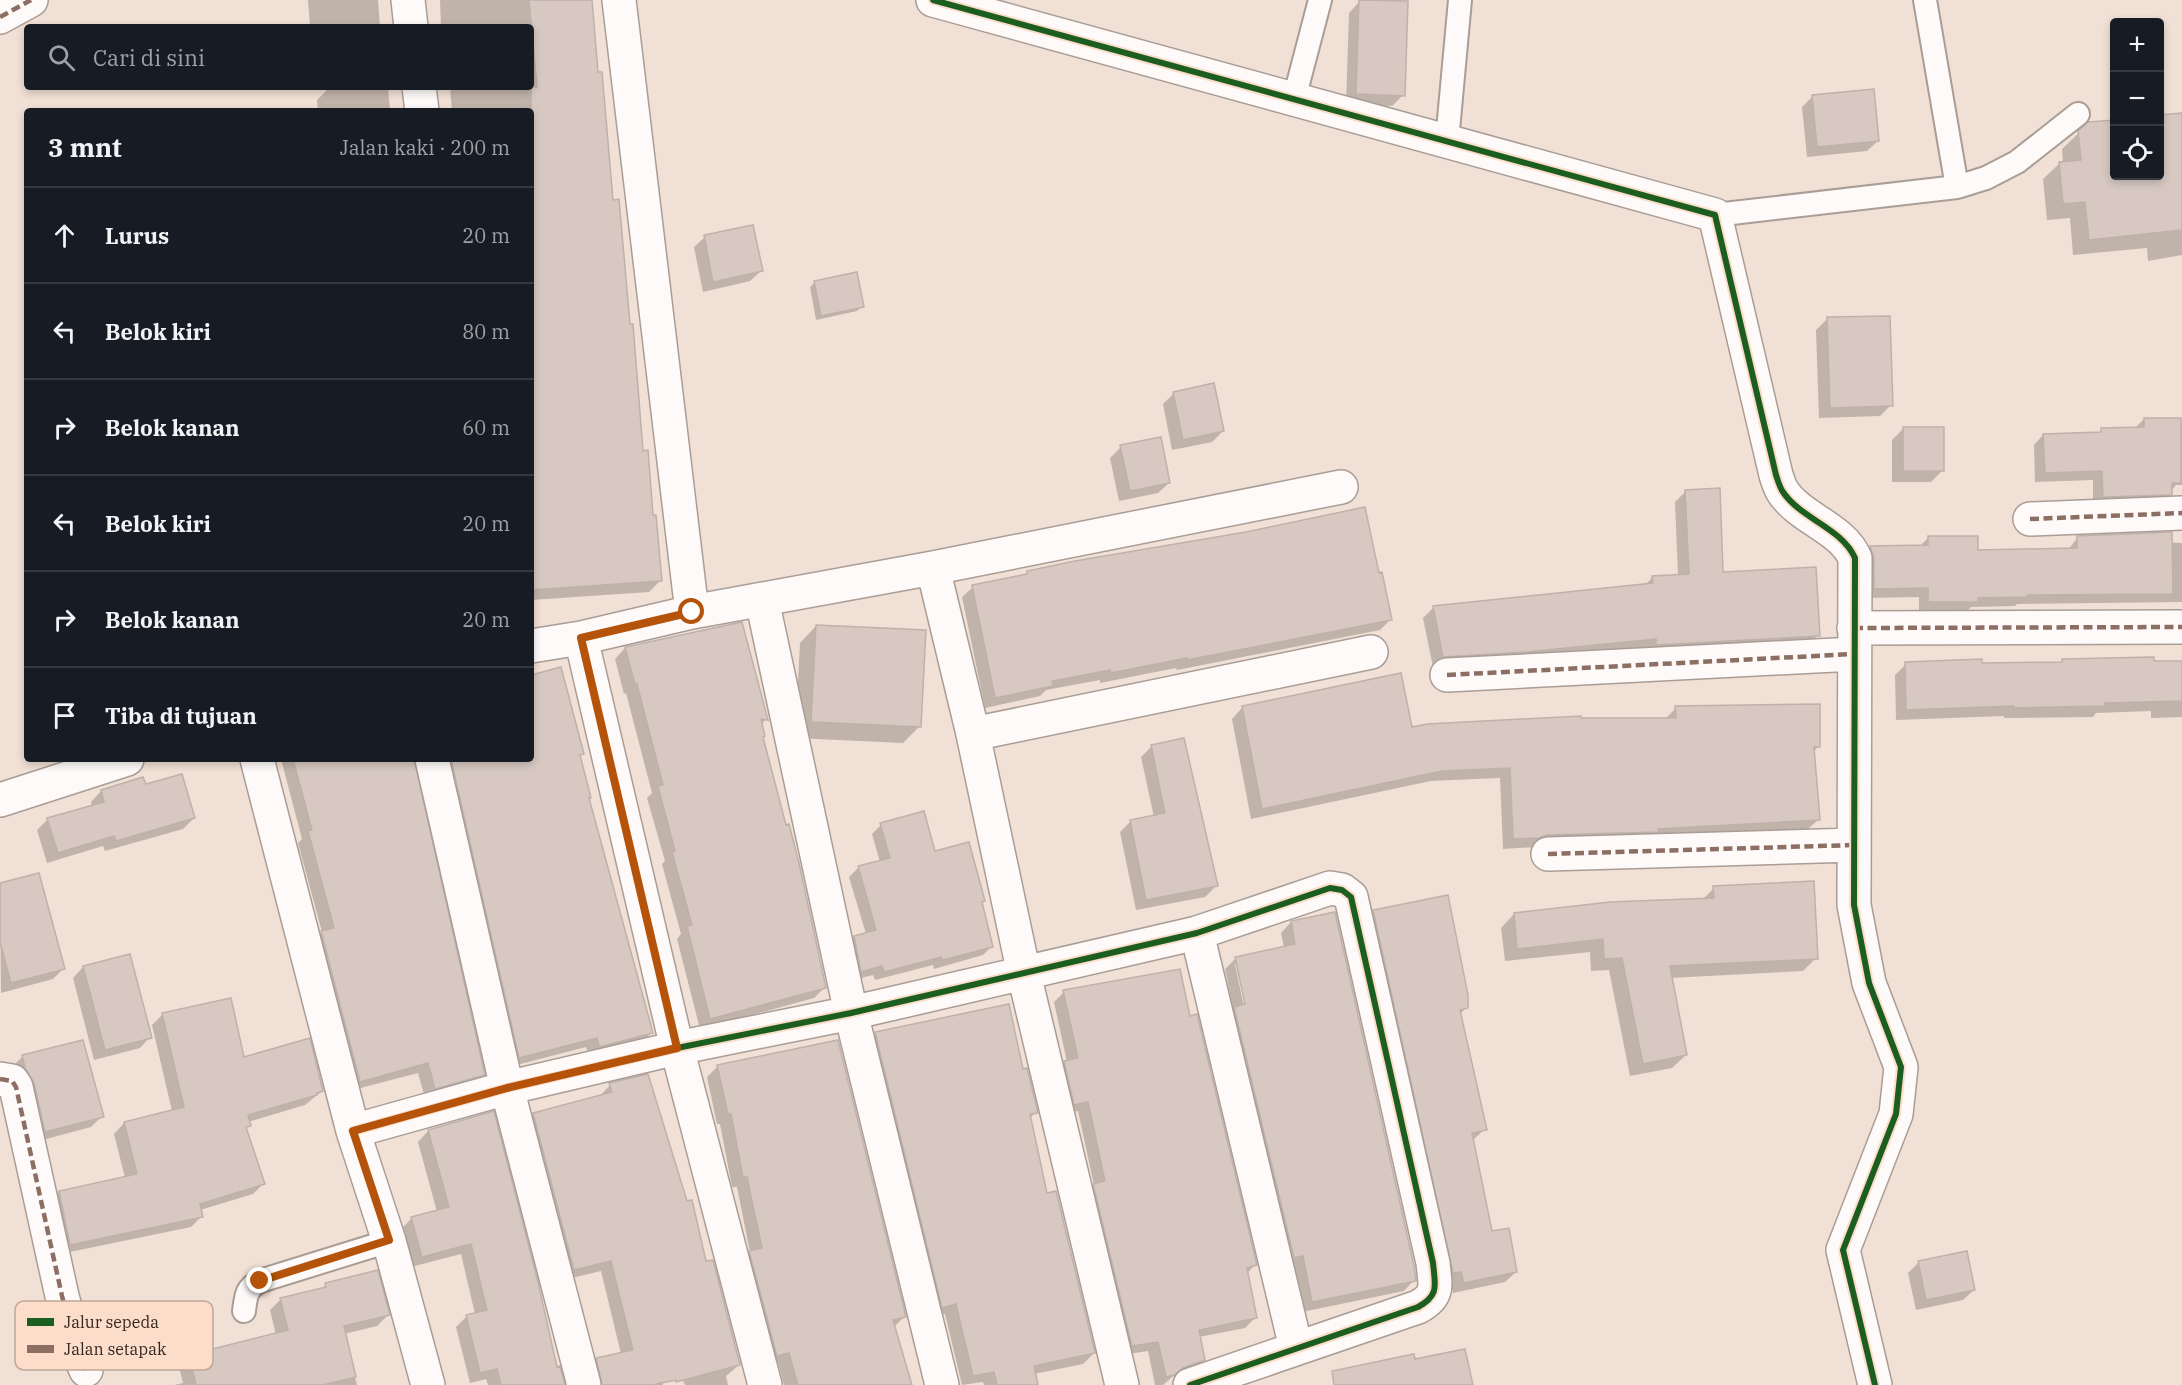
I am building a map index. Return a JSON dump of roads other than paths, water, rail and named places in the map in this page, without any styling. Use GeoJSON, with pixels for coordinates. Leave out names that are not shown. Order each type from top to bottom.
{"type":"FeatureCollection","features":[{"type":"Feature","properties":{"kind":"street"},"geometry":{"type":"LineString","coordinates":[[0,17],[31,0]]}},
{"type":"Feature","properties":{"kind":"street"},"geometry":{"type":"LineString","coordinates":[[408,0],[411,24]]}},
{"type":"Feature","properties":{"kind":"street"},"geometry":{"type":"LineString","coordinates":[[619,0],[692,612]]}},
{"type":"Feature","properties":{"kind":"street"},"geometry":{"type":"LineString","coordinates":[[933,0],[1715,215],[1776,475],[1782,491],[1793,504],[1847,544],[1855,558],[1854,905],[1869,983],[1902,1067],[1896,1114],[1843,1250],[1875,1385]]}},
{"type":"Feature","properties":{"kind":"street"},"geometry":{"type":"LineString","coordinates":[[419,90],[422,108]]}},
{"type":"Feature","properties":{"kind":"street"},"geometry":{"type":"LineString","coordinates":[[534,646],[581,638],[692,612],[933,568],[1341,488]]}},
{"type":"Feature","properties":{"kind":"street"},"geometry":{"type":"LineString","coordinates":[[2030,519],[2182,513]]}},
{"type":"Feature","properties":{"kind":"street"},"geometry":{"type":"LineString","coordinates":[[933,568],[974,734],[1024,974],[1122,1385]]}},
{"type":"Feature","properties":{"kind":"street"},"geometry":{"type":"LineString","coordinates":[[762,600],[851,1013],[942,1385]]}},
{"type":"Feature","properties":{"kind":"street"},"geometry":{"type":"LineString","coordinates":[[1447,675],[1854,641],[2182,627]]}},
{"type":"Feature","properties":{"kind":"street"},"geometry":{"type":"LineString","coordinates":[[581,638],[677,1048],[765,1385]]}},
{"type":"Feature","properties":{"kind":"street"},"geometry":{"type":"LineString","coordinates":[[974,734],[1371,652]]}},
{"type":"Feature","properties":{"kind":"street"},"geometry":{"type":"LineString","coordinates":[[0,800],[118,762]]}},
{"type":"Feature","properties":{"kind":"street"},"geometry":{"type":"LineString","coordinates":[[258,762],[353,1131],[389,1240],[428,1385]]}},
{"type":"Feature","properties":{"kind":"street"},"geometry":{"type":"LineString","coordinates":[[433,762],[507,1088],[584,1385]]}},
{"type":"Feature","properties":{"kind":"street"},"geometry":{"type":"LineString","coordinates":[[1548,854],[1854,845]]}},
{"type":"Feature","properties":{"kind":"street"},"geometry":{"type":"LineString","coordinates":[[353,1131],[507,1088],[677,1048],[851,1013],[1197,933],[1330,888],[1342,890],[1351,897],[1433,1263],[1435,1289],[1430,1300],[1418,1307],[1190,1385]]}},
{"type":"Feature","properties":{"kind":"street"},"geometry":{"type":"LineString","coordinates":[[1197,933],[1296,1348]]}},
{"type":"Feature","properties":{"kind":"street"},"geometry":{"type":"LineString","coordinates":[[0,1079],[12,1081],[16,1087],[63,1301]]}},
{"type":"Feature","properties":{"kind":"lane"},"geometry":{"type":"LineString","coordinates":[[1294,99],[1320,0]]}},
{"type":"Feature","properties":{"kind":"lane"},"geometry":{"type":"LineString","coordinates":[[1447,141],[1460,0]]}},
{"type":"Feature","properties":{"kind":"lane"},"geometry":{"type":"LineString","coordinates":[[1925,0],[1957,187]]}},
{"type":"Feature","properties":{"kind":"lane"},"geometry":{"type":"LineString","coordinates":[[1715,215],[1957,187],[1986,178],[2017,162],[2078,114]]}},
{"type":"Feature","properties":{"kind":"lane"},"geometry":{"type":"LineString","coordinates":[[244,1311],[246,1292],[260,1281],[389,1240]]}}]}
